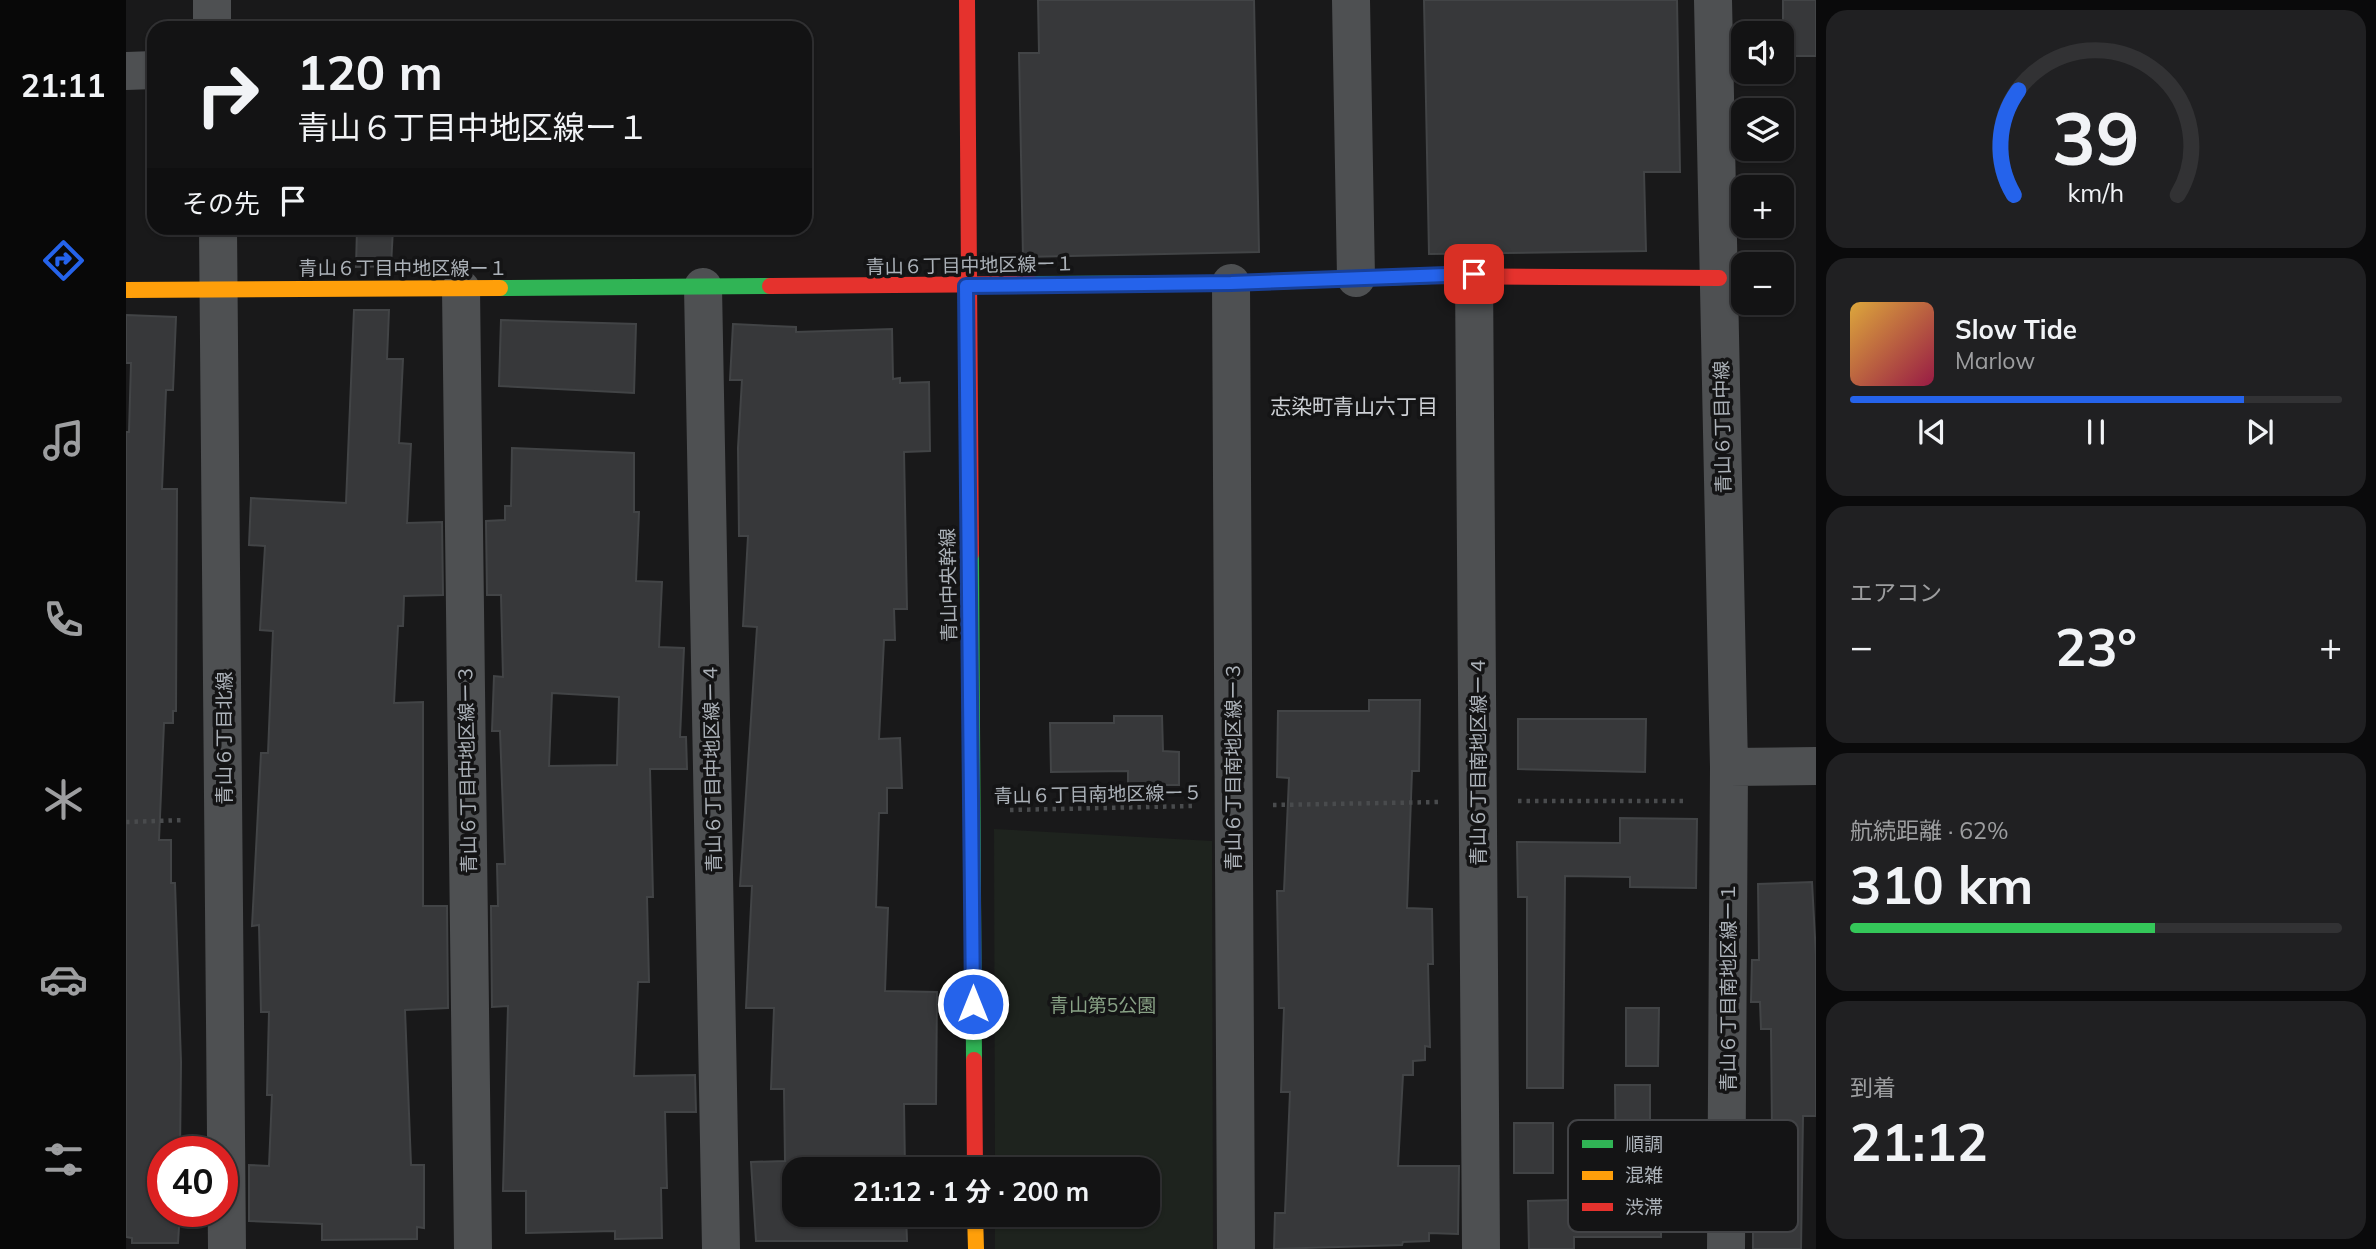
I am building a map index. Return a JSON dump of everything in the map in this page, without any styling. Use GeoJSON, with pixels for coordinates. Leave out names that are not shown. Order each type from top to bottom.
{"type":"FeatureCollection","features":[{"type":"Feature","properties":{"kind":"street"},"geometry":{"type":"LineString","coordinates":[[212,0],[212,21]]}},
{"type":"Feature","properties":{"kind":"street","name":"青山中央幹線"},"geometry":{"type":"LineString","coordinates":[[967,0],[966,286],[975,1157]]}},
{"type":"Feature","properties":{"kind":"street"},"geometry":{"type":"LineString","coordinates":[[1351,0],[1356,278]]}},
{"type":"Feature","properties":{"kind":"street","name":"青山６丁目中線"},"geometry":{"type":"LineString","coordinates":[[1713,0],[1729,784]]}},
{"type":"Feature","properties":{"kind":"street"},"geometry":{"type":"LineString","coordinates":[[126,71],[147,71]]}},
{"type":"Feature","properties":{"kind":"street","name":"青山６丁目北線"},"geometry":{"type":"LineString","coordinates":[[218,235],[221,290],[227,1249]]}},
{"type":"Feature","properties":{"kind":"street","name":"青山６丁目中地区線ー１"},"geometry":{"type":"LineString","coordinates":[[126,290],[1231,283],[1474,274],[1719,278]]}},
{"type":"Feature","properties":{"kind":"street","name":"青山６丁目南地区線ー４"},"geometry":{"type":"LineString","coordinates":[[1474,274],[1481,1249]]}},
{"type":"Feature","properties":{"kind":"street","name":"青山６丁目南地区線ー３"},"geometry":{"type":"LineString","coordinates":[[1231,283],[1236,1249]]}},
{"type":"Feature","properties":{"kind":"street","name":"青山６丁目中地区線ー４"},"geometry":{"type":"LineString","coordinates":[[703,288],[721,1249]]}},
{"type":"Feature","properties":{"kind":"street","name":"青山６丁目中地区線ー３"},"geometry":{"type":"LineString","coordinates":[[461,289],[473,1249]]}},
{"type":"Feature","properties":{"kind":"street"},"geometry":{"type":"LineString","coordinates":[[1729,784],[1816,766]]}},
{"type":"Feature","properties":{"kind":"street","name":"青山６丁目南地区線ー１"},"geometry":{"type":"LineString","coordinates":[[1727,1120],[1729,784]]}},
{"type":"Feature","properties":{"kind":"street"},"geometry":{"type":"LineString","coordinates":[[975,1227],[976,1249]]}},
{"type":"Feature","properties":{"kind":"path","name":"青山６丁目南地区線ー５"},"geometry":{"type":"LineString","coordinates":[[971,811],[1478,802],[1729,784]]}},
{"type":"Feature","properties":{"kind":"path"},"geometry":{"type":"LineString","coordinates":[[126,822],[224,818]]}},
{"type":"Feature","properties":{"kind":"green space","name":"青山第5公園"},"geometry":{"type":"Polygon","coordinates":[[[994,829],[1212,841],[1213,1249],[995,1249],[995,1227],[1160,1227],[1160,1157],[995,1157],[994,829]]]}},
{"type":"Feature","properties":{"kind":"building"},"geometry":{"type":"Polygon","coordinates":[[[1038,0],[1254,0],[1259,252],[1023,257],[1019,53],[1039,53],[1038,0]]]}},
{"type":"Feature","properties":{"kind":"building"},"geometry":{"type":"Polygon","coordinates":[[[1424,0],[1677,0],[1680,172],[1644,172],[1646,251],[1429,254],[1424,0]]]}},
{"type":"Feature","properties":{"kind":"building"},"geometry":{"type":"Polygon","coordinates":[[[1783,0],[1816,0],[1816,56],[1794,56],[1794,21],[1783,21],[1783,0]]]}},
{"type":"Feature","properties":{"kind":"building"},"geometry":{"type":"Polygon","coordinates":[[[357,235],[393,235],[391,266],[356,267],[357,235]]]}},
{"type":"Feature","properties":{"kind":"building"},"geometry":{"type":"Polygon","coordinates":[[[354,310],[389,310],[387,359],[403,359],[399,443],[411,444],[407,523],[442,522],[443,595],[404,596],[403,626],[398,626],[394,703],[423,702],[423,906],[447,906],[448,1008],[405,1010],[411,1165],[424,1165],[424,1228],[417,1227],[417,1239],[322,1240],[322,1224],[249,1221],[249,1165],[269,1166],[272,1095],[267,1095],[269,1012],[261,1012],[259,925],[252,926],[261,753],[268,753],[273,631],[260,630],[265,546],[249,545],[251,498],[346,503],[354,310]]]}},
{"type":"Feature","properties":{"kind":"building"},"geometry":{"type":"Polygon","coordinates":[[[126,315],[176,317],[173,390],[166,390],[162,489],[177,489],[176,711],[173,711],[173,723],[164,723],[159,840],[171,840],[171,883],[175,883],[181,1062],[180,1136],[147,1136],[147,1227],[179,1227],[178,1243],[132,1243],[132,1238],[126,1237],[126,432],[129,432],[131,363],[126,363],[126,315]]]}},
{"type":"Feature","properties":{"kind":"building"},"geometry":{"type":"Polygon","coordinates":[[[501,320],[636,324],[634,393],[499,386],[501,320]]]}},
{"type":"Feature","properties":{"kind":"building"},"geometry":{"type":"Polygon","coordinates":[[[733,324],[796,327],[796,332],[892,329],[893,379],[900,378],[900,383],[929,382],[930,451],[904,452],[907,609],[894,609],[895,640],[884,640],[879,739],[900,738],[902,788],[887,788],[887,813],[879,813],[876,907],[888,908],[885,991],[937,992],[936,1104],[904,1104],[905,1157],[785,1157],[784,1089],[771,1089],[774,1008],[746,1008],[752,886],[740,886],[757,627],[743,626],[748,536],[739,536],[738,448],[742,380],[730,380],[733,324]]]}},
{"type":"Feature","properties":{"kind":"building"},"geometry":{"type":"Polygon","coordinates":[[[512,448],[634,453],[634,512],[639,512],[636,581],[662,582],[659,647],[684,648],[680,737],[686,737],[687,769],[650,769],[653,897],[647,897],[649,982],[638,982],[634,1076],[695,1075],[696,1112],[665,1112],[667,1188],[661,1188],[662,1238],[615,1239],[615,1231],[526,1233],[526,1191],[503,1191],[508,1006],[492,1007],[491,906],[498,906],[497,864],[505,864],[500,731],[492,731],[494,676],[503,677],[501,595],[487,595],[486,521],[505,520],[505,506],[511,506],[512,448]],[[552,693],[549,766],[617,765],[619,697],[552,693]]]}},
{"type":"Feature","properties":{"kind":"building"},"geometry":{"type":"Polygon","coordinates":[[[1369,700],[1420,700],[1419,771],[1412,771],[1407,908],[1432,909],[1433,964],[1428,964],[1430,1047],[1425,1046],[1425,1060],[1413,1061],[1413,1075],[1403,1075],[1398,1166],[1459,1166],[1458,1234],[1429,1233],[1429,1241],[1403,1242],[1402,1245],[1274,1249],[1275,1213],[1285,1213],[1290,1092],[1281,1092],[1284,1008],[1279,1008],[1277,891],[1284,891],[1289,778],[1277,777],[1278,711],[1369,711],[1369,700]]]}},
{"type":"Feature","properties":{"kind":"building"},"geometry":{"type":"Polygon","coordinates":[[[1114,716],[1162,716],[1163,751],[1179,752],[1179,785],[1128,785],[1128,771],[1051,772],[1050,723],[1114,723],[1114,716]]]}},
{"type":"Feature","properties":{"kind":"building"},"geometry":{"type":"Polygon","coordinates":[[[1518,719],[1646,719],[1645,772],[1518,769],[1518,719]]]}},
{"type":"Feature","properties":{"kind":"building"},"geometry":{"type":"Polygon","coordinates":[[[1620,818],[1697,819],[1696,888],[1630,887],[1630,877],[1565,876],[1563,1088],[1527,1088],[1527,897],[1518,897],[1517,842],[1620,843],[1620,818]]]}},
{"type":"Feature","properties":{"kind":"building"},"geometry":{"type":"Polygon","coordinates":[[[1812,882],[1816,956],[1816,1116],[1803,1116],[1801,1249],[1753,1249],[1753,1232],[1798,1232],[1798,1120],[1772,1120],[1771,1029],[1761,1029],[1760,1002],[1751,1002],[1752,960],[1759,960],[1758,884],[1812,882]]]}},
{"type":"Feature","properties":{"kind":"building"},"geometry":{"type":"Polygon","coordinates":[[[1626,1008],[1659,1008],[1658,1066],[1626,1066],[1626,1008]]]}},
{"type":"Feature","properties":{"kind":"building"},"geometry":{"type":"Polygon","coordinates":[[[1615,1085],[1650,1085],[1650,1120],[1615,1120],[1615,1085]]]}},
{"type":"Feature","properties":{"kind":"building"},"geometry":{"type":"Polygon","coordinates":[[[1514,1123],[1553,1123],[1553,1173],[1514,1173],[1514,1123]]]}},
{"type":"Feature","properties":{"kind":"building"},"geometry":{"type":"Polygon","coordinates":[[[782,1161],[782,1227],[906,1227],[907,1241],[756,1241],[751,1162],[782,1161]]]}},
{"type":"Feature","properties":{"kind":"building"},"geometry":{"type":"Polygon","coordinates":[[[1568,1200],[1568,1232],[1661,1232],[1661,1237],[1574,1237],[1574,1249],[1529,1249],[1528,1201],[1568,1200]]]}},
{"type":"Feature","properties":{"kind":"traffic: fast"},"geometry":{"type":"LineString","coordinates":[[1033,284],[1231,283],[1431,276]]}},
{"type":"Feature","properties":{"kind":"traffic: fast"},"geometry":{"type":"LineString","coordinates":[[500,288],[770,286]]}},
{"type":"Feature","properties":{"kind":"traffic: fast"},"geometry":{"type":"LineString","coordinates":[[971,554],[974,1060]]}},
{"type":"Feature","properties":{"kind":"traffic: slow"},"geometry":{"type":"LineString","coordinates":[[126,290],[500,288]]}},
{"type":"Feature","properties":{"kind":"traffic: slow"},"geometry":{"type":"LineString","coordinates":[[975,1227],[976,1249]]}},
{"type":"Feature","properties":{"kind":"traffic: jam"},"geometry":{"type":"LineString","coordinates":[[967,0],[971,554]]}},
{"type":"Feature","properties":{"kind":"traffic: jam"},"geometry":{"type":"LineString","coordinates":[[1431,276],[1719,278]]}},
{"type":"Feature","properties":{"kind":"traffic: jam"},"geometry":{"type":"LineString","coordinates":[[770,286],[1033,284]]}},
{"type":"Feature","properties":{"kind":"traffic: jam"},"geometry":{"type":"LineString","coordinates":[[974,1060],[975,1157]]}},
{"type":"Feature","properties":{"kind":"district","name":"志染町青山六丁目"},"geometry":{"type":"Point","coordinates":[1354,406]}},
{"type":"Feature","properties":{"kind":"route"},"geometry":{"type":"LineString","coordinates":[[973,1004],[966,286],[1231,283],[1474,274]]}}]}
